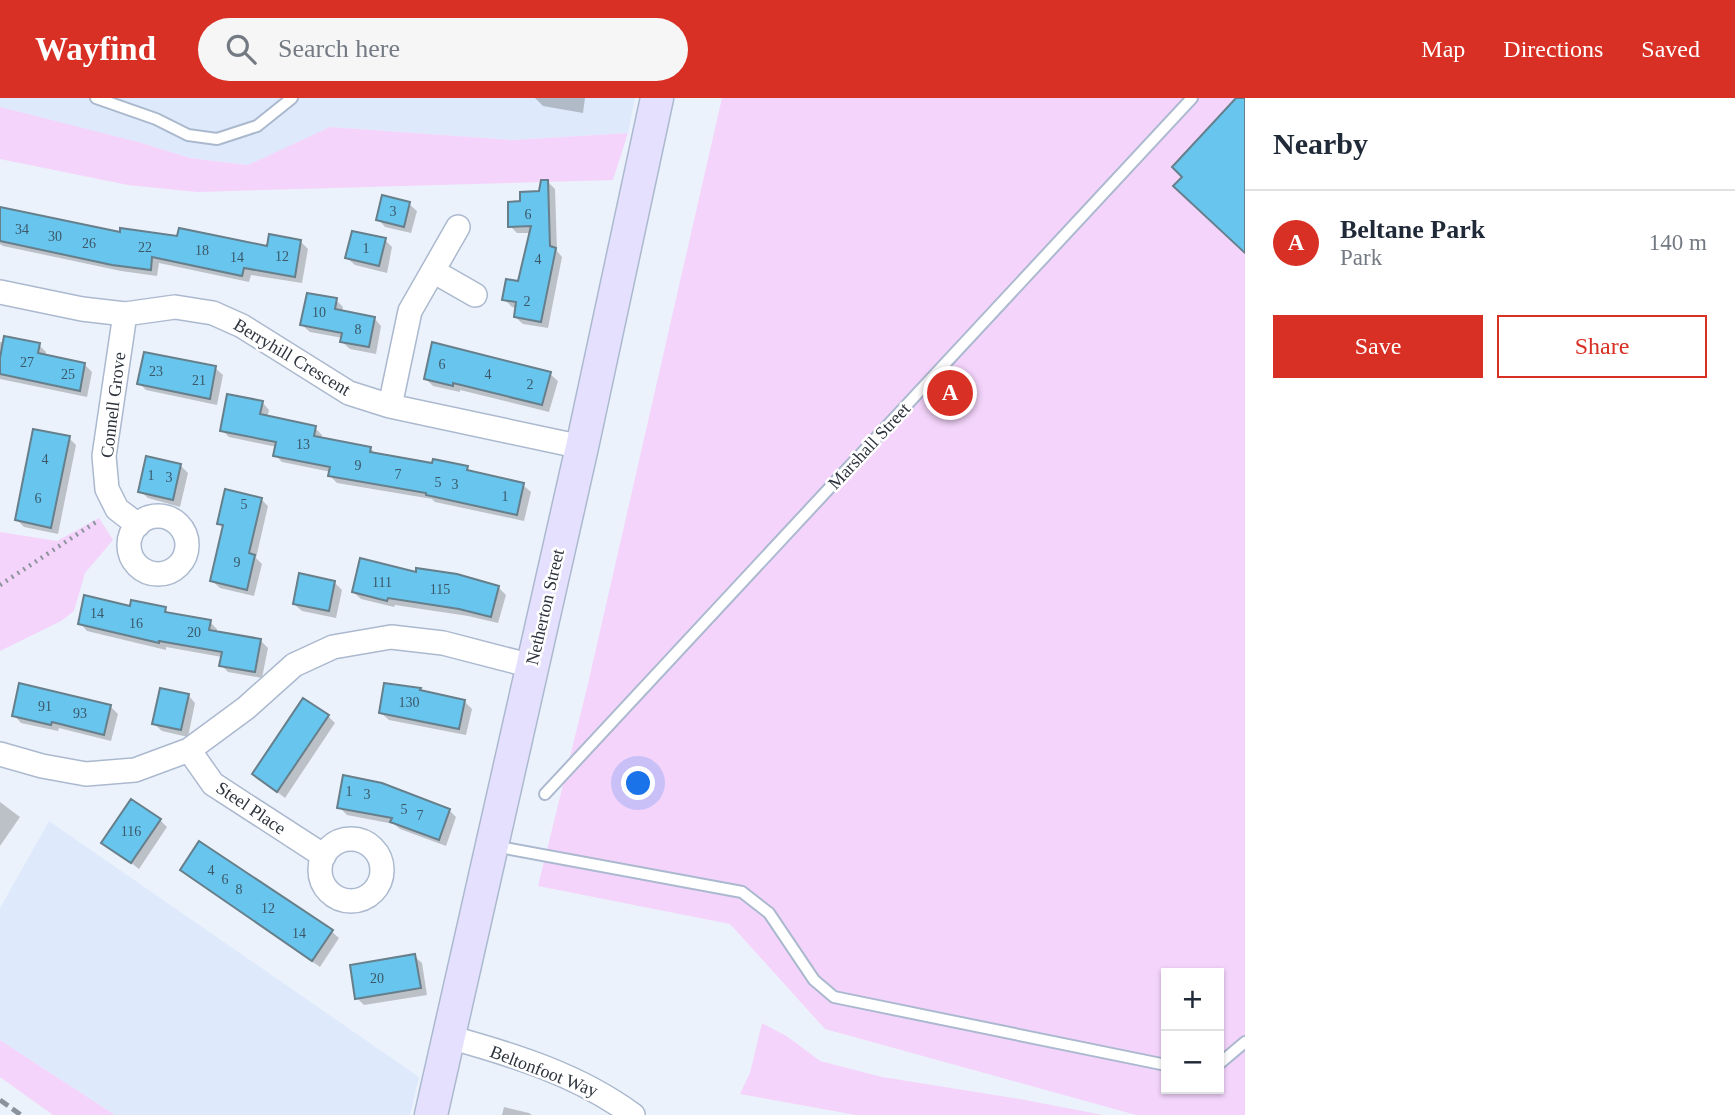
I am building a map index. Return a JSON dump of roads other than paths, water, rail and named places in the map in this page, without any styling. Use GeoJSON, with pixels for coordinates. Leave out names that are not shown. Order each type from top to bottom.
{"type":"FeatureCollection","features":[{"type":"Feature","properties":{"kind":"street","name":"Netherton Street"},"geometry":{"type":"LineString","coordinates":[[431,1115],[582,447],[657,98]]}},
{"type":"Feature","properties":{"kind":"street"},"geometry":{"type":"LineString","coordinates":[[390,406],[410,311],[458,227]]}},
{"type":"Feature","properties":{"kind":"street"},"geometry":{"type":"LineString","coordinates":[[433,271],[475,295]]}},
{"type":"Feature","properties":{"kind":"street","name":"Berryhill Crescent"},"geometry":{"type":"LineString","coordinates":[[0,292],[82,309],[125,314],[175,307],[213,313],[242,326],[349,393],[390,406],[582,447]]}},
{"type":"Feature","properties":{"kind":"street","name":"Connell Grove"},"geometry":{"type":"LineString","coordinates":[[125,314],[104,456],[107,489],[117,509],[138,524]]}},
{"type":"Feature","properties":{"kind":"street"},"geometry":{"type":"LineString","coordinates":[[0,754],[42,766],[86,774],[135,770],[189,750],[246,708],[294,665],[333,647],[391,637],[443,643],[531,666]]}},
{"type":"Feature","properties":{"kind":"street","name":"Steel Place"},"geometry":{"type":"LineString","coordinates":[[189,750],[213,784],[324,856]]}},
{"type":"Feature","properties":{"kind":"street","name":"Beltonfoot Way"},"geometry":{"type":"LineString","coordinates":[[449,1037],[519,1057],[606,1094],[633,1115]]}},
{"type":"Feature","properties":{"kind":"lane"},"geometry":{"type":"LineString","coordinates":[[96,98],[156,119],[188,135],[217,139],[257,126],[292,98]]}},
{"type":"Feature","properties":{"kind":"lane","name":"Marshall Street"},"geometry":{"type":"LineString","coordinates":[[545,794],[1192,98]]}},
{"type":"Feature","properties":{"kind":"lane"},"geometry":{"type":"LineString","coordinates":[[491,846],[742,892],[769,913],[814,980],[834,997],[1161,1064]]}},
{"type":"Feature","properties":{"kind":"lane"},"geometry":{"type":"LineString","coordinates":[[1224,1060],[1245,1042]]}},
{"type":"Feature","properties":{"kind":"railway"},"geometry":{"type":"LineString","coordinates":[[0,1100],[21,1115]]}},
{"type":"Feature","properties":{"kind":"place","name":"Beltane Park"},"geometry":{"type":"Point","coordinates":[950,393]}}]}
